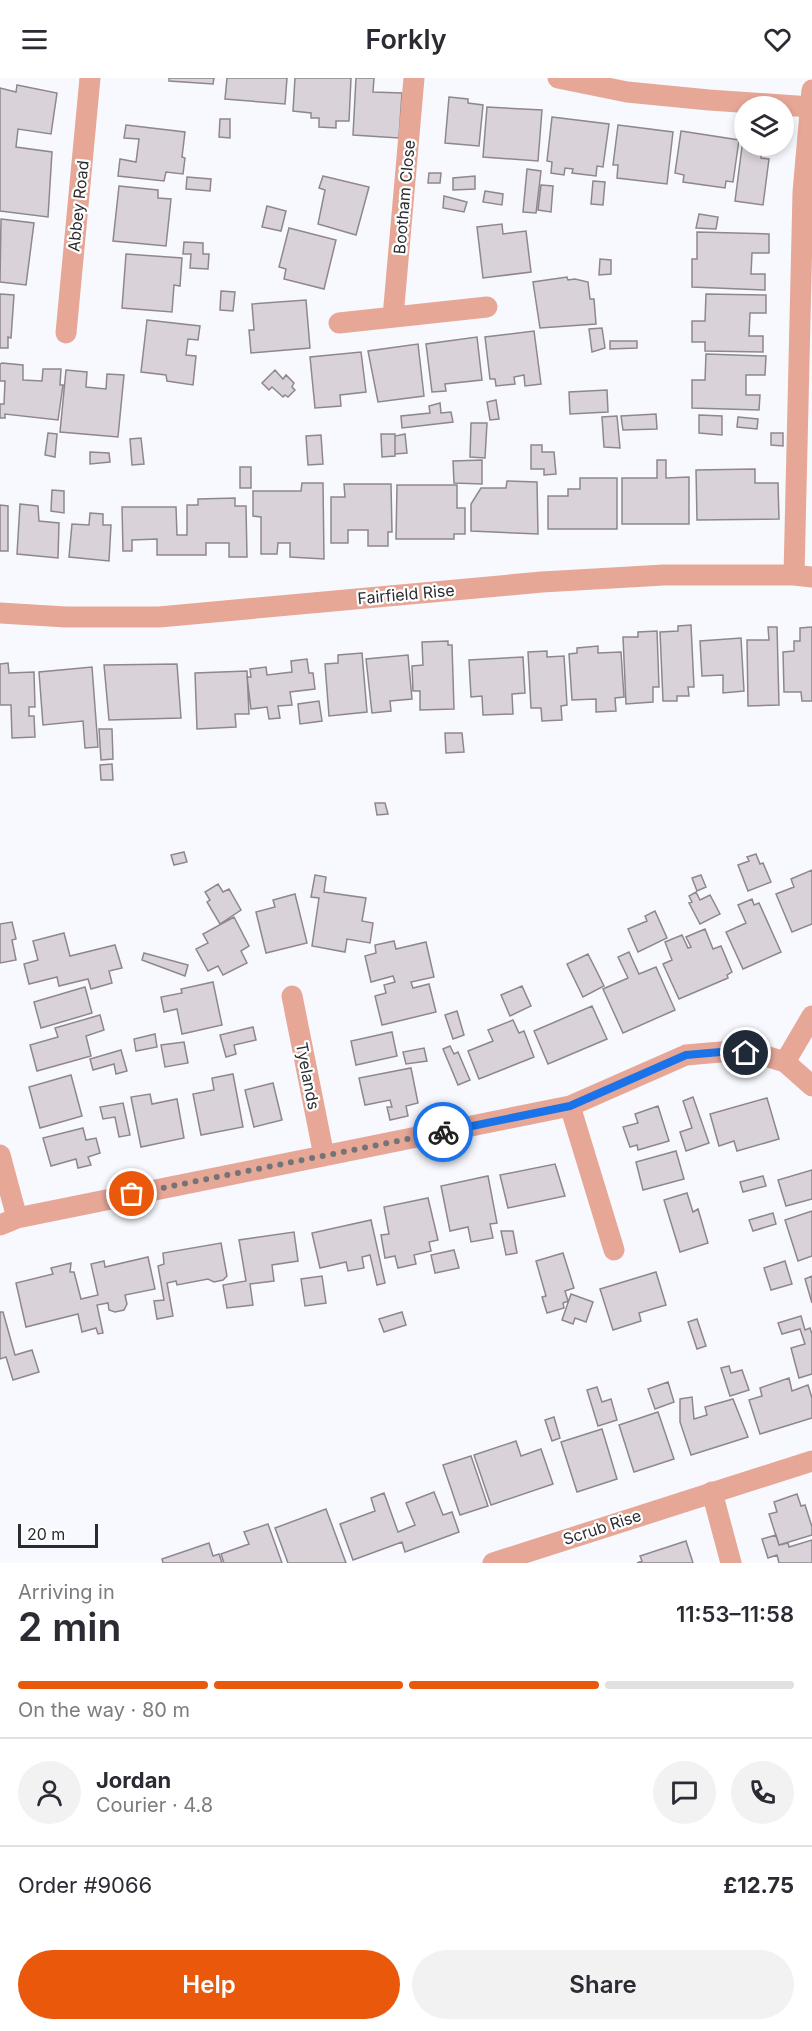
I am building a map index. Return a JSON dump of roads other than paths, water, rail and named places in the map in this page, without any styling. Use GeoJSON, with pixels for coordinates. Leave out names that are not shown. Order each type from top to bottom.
{"type":"FeatureCollection","features":[{"type":"Feature","properties":{"kind":"street","name":"Abbey Road"},"geometry":{"type":"LineString","coordinates":[[66,333],[90,78]]}},
{"type":"Feature","properties":{"kind":"street","name":"Bootham Close"},"geometry":{"type":"LineString","coordinates":[[393,317],[414,78]]}},
{"type":"Feature","properties":{"kind":"street"},"geometry":{"type":"LineString","coordinates":[[558,78],[627,92],[709,100],[811,98],[803,192],[803,576]]}},
{"type":"Feature","properties":{"kind":"street"},"geometry":{"type":"LineString","coordinates":[[339,322],[487,307]]}},
{"type":"Feature","properties":{"kind":"street","name":"Fairfield Rise"},"geometry":{"type":"LineString","coordinates":[[0,614],[159,617],[554,581],[664,575],[803,576]]}},
{"type":"Feature","properties":{"kind":"street","name":"Tyelands"},"geometry":{"type":"LineString","coordinates":[[292,996],[324,1156]]}},
{"type":"Feature","properties":{"kind":"street"},"geometry":{"type":"LineString","coordinates":[[784,1062],[812,1016]]}},
{"type":"Feature","properties":{"kind":"street"},"geometry":{"type":"LineString","coordinates":[[0,1155],[9,1221],[570,1106],[686,1055],[732,1051],[759,1054],[784,1062],[812,1086]]}},
{"type":"Feature","properties":{"kind":"street"},"geometry":{"type":"LineString","coordinates":[[570,1106],[614,1250]]}},
{"type":"Feature","properties":{"kind":"street","name":"Scrub Rise"},"geometry":{"type":"LineString","coordinates":[[493,1563],[712,1491],[812,1461]]}},
{"type":"Feature","properties":{"kind":"street"},"geometry":{"type":"LineString","coordinates":[[712,1491],[731,1563]]}}]}
